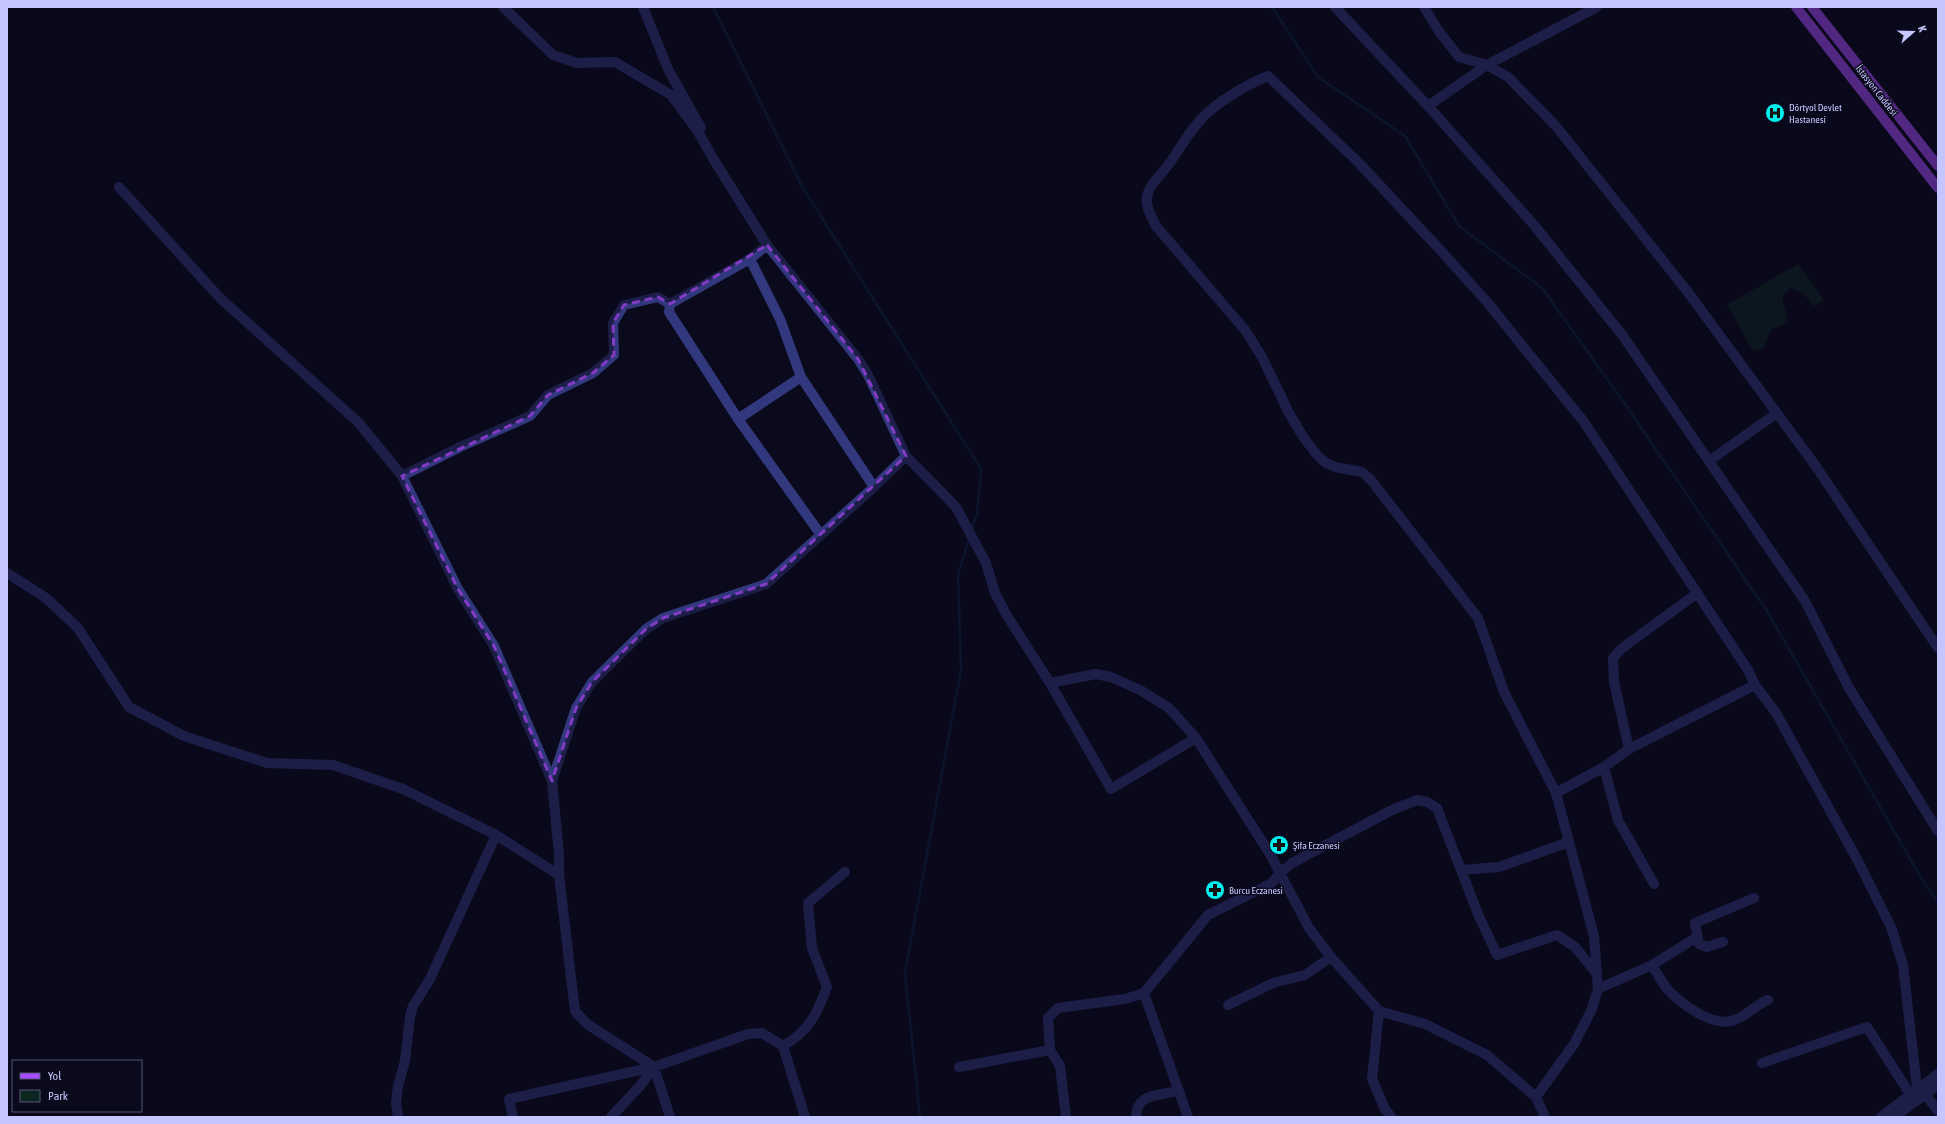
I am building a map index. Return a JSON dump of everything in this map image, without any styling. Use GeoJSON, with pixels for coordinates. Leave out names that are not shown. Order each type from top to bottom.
{"type":"FeatureCollection","features":[{"type":"Feature","properties":{"kind":"main road","name":"İstasyon Caddesi"},"geometry":{"type":"LineString","coordinates":[[1796,7],[1938,188]]}},
{"type":"Feature","properties":{"kind":"main road","name":"İstasyon Caddesi"},"geometry":{"type":"LineString","coordinates":[[1812,7],[1938,166]]}},
{"type":"Feature","properties":{"kind":"street"},"geometry":{"type":"LineString","coordinates":[[503,7],[553,55],[577,63],[615,62],[670,95],[697,130],[720,171],[767,246],[858,359],[871,382],[906,456],[956,508],[986,563],[995,593],[1006,614],[1050,683],[1111,789],[1196,738]]}},
{"type":"Feature","properties":{"kind":"street"},"geometry":{"type":"LineString","coordinates":[[643,7],[668,69],[691,108],[720,171]]}},
{"type":"Feature","properties":{"kind":"street"},"geometry":{"type":"LineString","coordinates":[[1335,7],[1428,106],[1534,225],[1623,336],[1805,601],[1849,688],[1938,831]]}},
{"type":"Feature","properties":{"kind":"street"},"geometry":{"type":"LineString","coordinates":[[1424,7],[1438,30],[1459,57],[1487,65],[1508,77],[1555,125],[1687,291],[1820,471],[1938,648]]}},
{"type":"Feature","properties":{"kind":"street"},"geometry":{"type":"LineString","coordinates":[[1428,106],[1487,65],[1597,7]]}},
{"type":"Feature","properties":{"kind":"street"},"geometry":{"type":"LineString","coordinates":[[1536,1097],[1574,1044],[1591,1011],[1598,989],[1594,936],[1556,792],[1504,692],[1478,618],[1467,602],[1371,480],[1362,472],[1335,467],[1326,463],[1318,456],[1304,438],[1289,413],[1262,357],[1245,330],[1156,226],[1149,212],[1147,196],[1153,184],[1170,164],[1196,124],[1207,112],[1255,81],[1268,76],[1358,162],[1443,253],[1487,302],[1584,422],[1696,594],[1748,670],[1754,685],[1780,719],[1858,861],[1891,927],[1903,965],[1917,1092]]}},
{"type":"Feature","properties":{"kind":"street"},"geometry":{"type":"LineString","coordinates":[[119,187],[220,298],[359,423],[402,476],[458,589],[494,646],[552,781],[559,854],[559,875],[575,1012],[587,1024],[654,1066],[670,1117]]}},
{"type":"Feature","properties":{"kind":"street"},"geometry":{"type":"LineString","coordinates":[[670,304],[750,259],[767,246]]}},
{"type":"Feature","properties":{"kind":"street"},"geometry":{"type":"LineString","coordinates":[[750,259],[780,320],[801,378],[874,487]]}},
{"type":"Feature","properties":{"kind":"street"},"geometry":{"type":"LineString","coordinates":[[402,476],[460,447],[530,416],[548,395],[592,373],[614,355],[613,323],[624,305],[658,297],[670,304]]}},
{"type":"Feature","properties":{"kind":"street"},"geometry":{"type":"LineString","coordinates":[[670,304],[669,312],[738,419],[821,535]]}},
{"type":"Feature","properties":{"kind":"street"},"geometry":{"type":"LineString","coordinates":[[738,419],[801,378]]}},
{"type":"Feature","properties":{"kind":"street"},"geometry":{"type":"LineString","coordinates":[[1709,461],[1777,413]]}},
{"type":"Feature","properties":{"kind":"street"},"geometry":{"type":"LineString","coordinates":[[552,781],[576,708],[592,682],[646,629],[663,618],[766,584],[874,487],[906,456]]}},
{"type":"Feature","properties":{"kind":"street"},"geometry":{"type":"LineString","coordinates":[[7,573],[46,598],[78,628],[129,707],[184,736],[267,763],[333,765],[403,789],[496,835],[559,875]]}},
{"type":"Feature","properties":{"kind":"street"},"geometry":{"type":"LineString","coordinates":[[1629,750],[1614,682],[1612,658],[1621,649],[1696,594]]}},
{"type":"Feature","properties":{"kind":"street"},"geometry":{"type":"LineString","coordinates":[[1050,683],[1096,674],[1111,677],[1140,690],[1169,708],[1196,738],[1280,873],[1309,928],[1330,957],[1379,1012],[1425,1024],[1488,1055],[1536,1097],[1545,1117]]}},
{"type":"Feature","properties":{"kind":"street"},"geometry":{"type":"LineString","coordinates":[[1556,792],[1604,766],[1629,750],[1754,685]]}},
{"type":"Feature","properties":{"kind":"street"},"geometry":{"type":"LineString","coordinates":[[1604,766],[1618,820],[1654,884]]}},
{"type":"Feature","properties":{"kind":"street"},"geometry":{"type":"LineString","coordinates":[[1066,1117],[1060,1066],[1050,1050],[1048,1018],[1058,1008],[1125,999],[1144,993],[1208,915],[1272,883],[1280,873],[1292,863],[1379,817],[1417,800],[1427,802],[1437,808],[1478,914],[1497,955],[1557,935],[1575,947],[1597,974]]}},
{"type":"Feature","properties":{"kind":"street"},"geometry":{"type":"LineString","coordinates":[[398,1117],[396,1103],[398,1086],[405,1061],[410,1016],[413,1006],[430,979],[496,835]]}},
{"type":"Feature","properties":{"kind":"street"},"geometry":{"type":"LineString","coordinates":[[1461,870],[1499,868],[1569,842]]}},
{"type":"Feature","properties":{"kind":"street"},"geometry":{"type":"LineString","coordinates":[[783,1046],[798,1037],[809,1026],[820,1008],[827,988],[812,948],[808,903],[845,872]]}},
{"type":"Feature","properties":{"kind":"street"},"geometry":{"type":"LineString","coordinates":[[1722,942],[1706,947],[1699,944],[1696,923],[1754,898]]}},
{"type":"Feature","properties":{"kind":"street"},"geometry":{"type":"LineString","coordinates":[[1598,989],[1652,965],[1697,937]]}},
{"type":"Feature","properties":{"kind":"street"},"geometry":{"type":"LineString","coordinates":[[1228,1005],[1273,983],[1305,975],[1330,957]]}},
{"type":"Feature","properties":{"kind":"street"},"geometry":{"type":"LineString","coordinates":[[1652,965],[1668,990],[1685,1005],[1718,1022],[1730,1021],[1737,1018],[1754,1010],[1762,1002],[1768,1000]]}},
{"type":"Feature","properties":{"kind":"street"},"geometry":{"type":"LineString","coordinates":[[1144,993],[1177,1091],[1188,1117]]}},
{"type":"Feature","properties":{"kind":"street"},"geometry":{"type":"LineString","coordinates":[[1379,1012],[1372,1079],[1385,1109],[1391,1117]]}},
{"type":"Feature","properties":{"kind":"street"},"geometry":{"type":"LineString","coordinates":[[1762,1063],[1867,1027],[1917,1092],[1938,1111]]}},
{"type":"Feature","properties":{"kind":"street"},"geometry":{"type":"LineString","coordinates":[[513,1117],[509,1099],[654,1066],[748,1034],[762,1033],[783,1046],[805,1117]]}},
{"type":"Feature","properties":{"kind":"street"},"geometry":{"type":"LineString","coordinates":[[959,1067],[1050,1050]]}},
{"type":"Feature","properties":{"kind":"street"},"geometry":{"type":"LineString","coordinates":[[611,1117],[640,1086],[654,1066]]}},
{"type":"Feature","properties":{"kind":"street"},"geometry":{"type":"LineString","coordinates":[[1881,1117],[1917,1092],[1938,1074]]}},
{"type":"Feature","properties":{"kind":"street"},"geometry":{"type":"LineString","coordinates":[[1894,1117],[1917,1092],[1938,1086]]}},
{"type":"Feature","properties":{"kind":"street"},"geometry":{"type":"LineString","coordinates":[[1136,1117],[1137,1106],[1144,1098],[1177,1091]]}},
{"type":"Feature","properties":{"kind":"highlighted area"},"geometry":{"type":"Polygon","coordinates":[[[767,245],[858,359],[906,456],[766,584],[663,618],[646,629],[592,682],[576,708],[552,781],[494,646],[458,589],[402,476],[530,416],[548,395],[593,373],[614,355],[613,323],[624,305],[658,297],[670,304],[767,245]]]}},
{"type":"Feature","properties":{"kind":"green space"},"geometry":{"type":"Polygon","coordinates":[[[1798,264],[1824,300],[1814,306],[1802,292],[1790,288],[1782,297],[1788,321],[1770,331],[1764,348],[1753,351],[1727,305],[1798,264]]]}},
{"type":"Feature","properties":{"kind":"waterway"},"geometry":{"type":"LineString","coordinates":[[713,7],[803,188],[981,469],[977,514],[971,530]]}},
{"type":"Feature","properties":{"kind":"waterway"},"geometry":{"type":"LineString","coordinates":[[1272,7],[1318,77],[1405,136],[1459,226],[1542,288],[1622,400],[1767,611],[1923,881],[1938,902]]}},
{"type":"Feature","properties":{"kind":"waterway"},"geometry":{"type":"LineString","coordinates":[[920,1117],[905,973],[961,670],[958,574],[969,539]]}},
{"type":"Feature","properties":{"kind":"place","name":"Dörtyol Devlet Hastanesi"},"geometry":{"type":"Point","coordinates":[1775,113]}},
{"type":"Feature","properties":{"kind":"place","name":"Şifa Eczanesi"},"geometry":{"type":"Point","coordinates":[1279,845]}},
{"type":"Feature","properties":{"kind":"place","name":"Burcu Eczanesi"},"geometry":{"type":"Point","coordinates":[1215,890]}}]}
